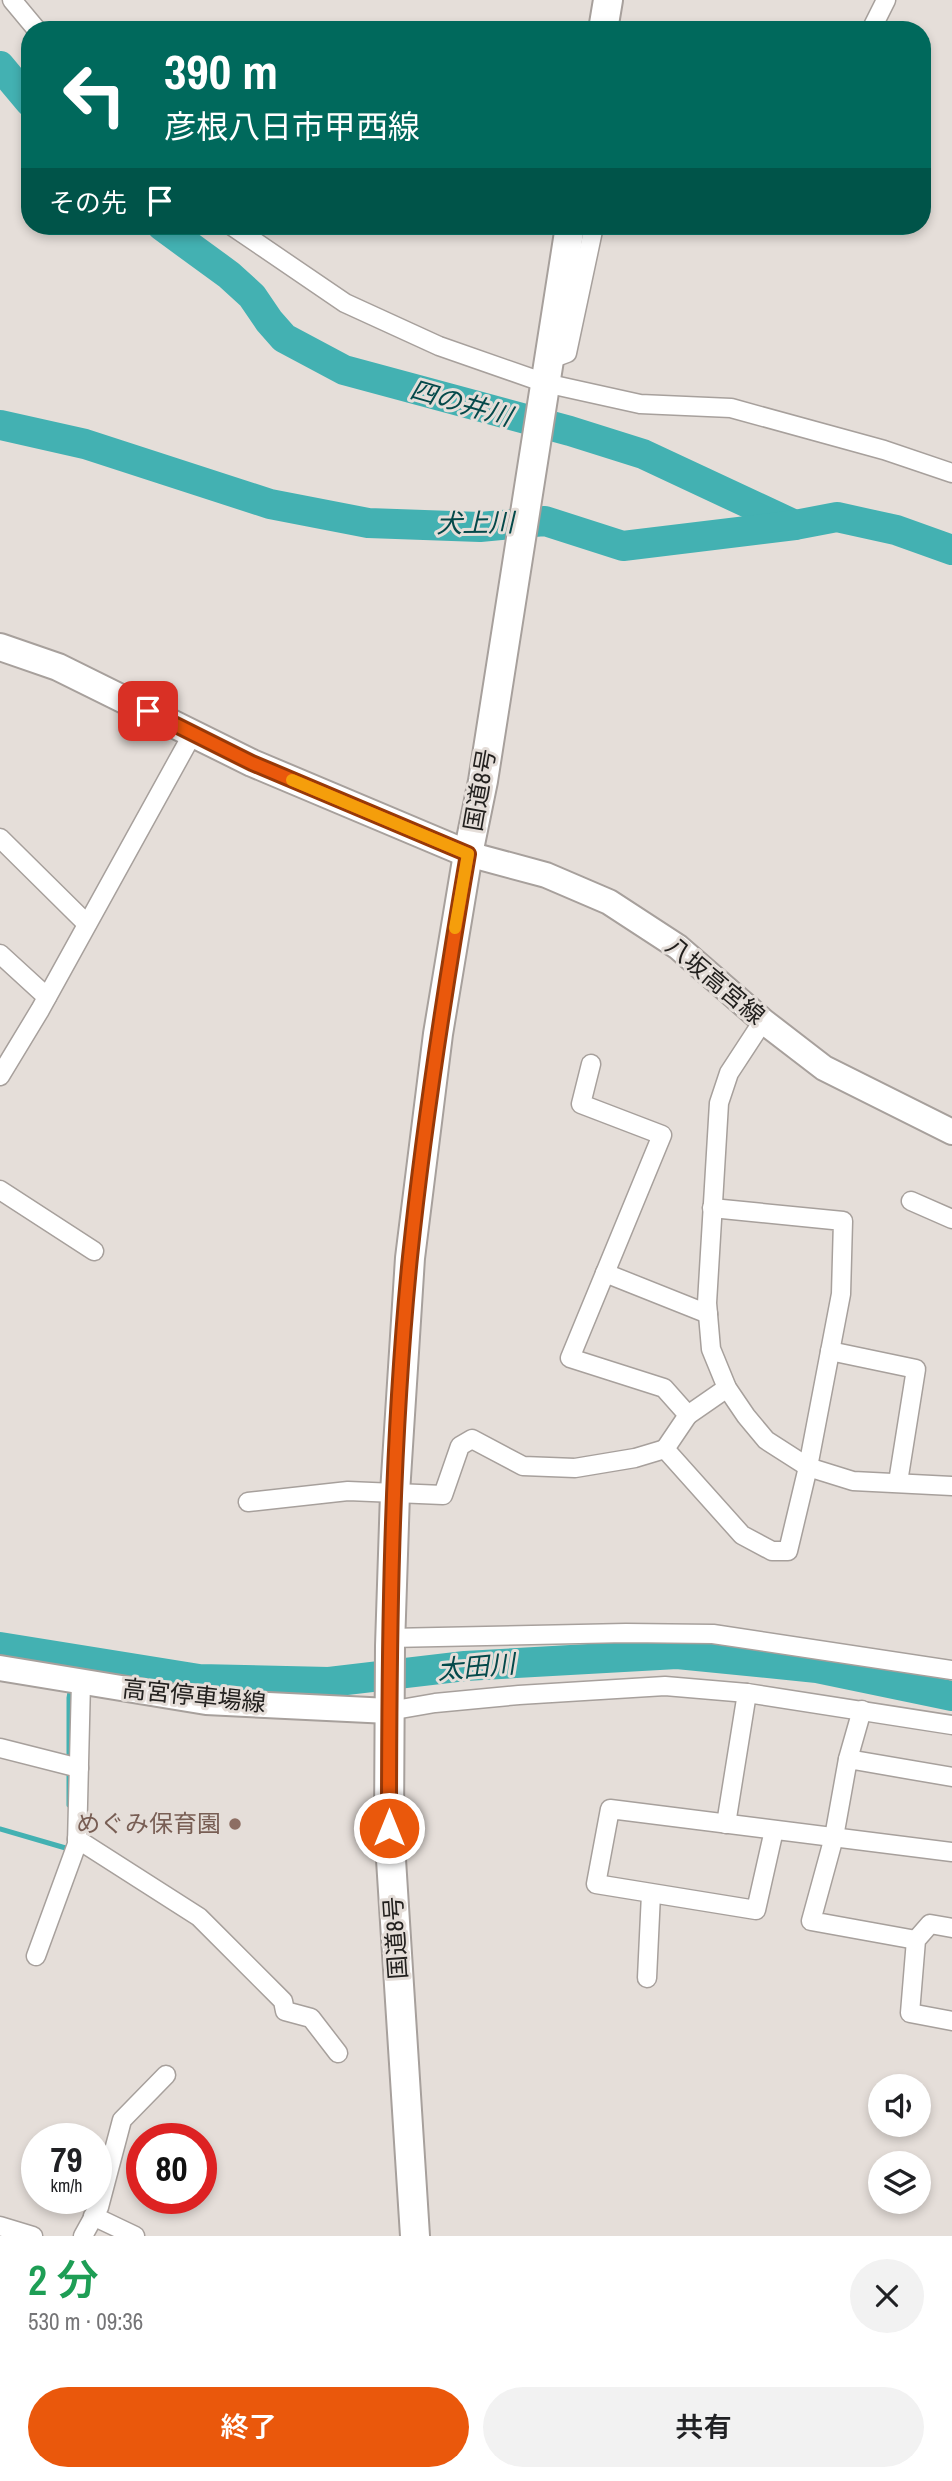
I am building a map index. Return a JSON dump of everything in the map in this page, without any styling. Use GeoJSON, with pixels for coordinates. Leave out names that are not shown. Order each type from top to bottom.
{"type":"FeatureCollection","features":[{"type":"Feature","properties":{"kind":"highway"},"geometry":{"type":"LineString","coordinates":[[604,21],[608,0]]}},
{"type":"Feature","properties":{"kind":"highway","name":"国道8号"},"geometry":{"type":"LineString","coordinates":[[415,2236],[389,1828],[390,1642],[395,1493],[410,1258],[438,1034],[483,781],[569,235]]}},
{"type":"Feature","properties":{"kind":"main road"},"geometry":{"type":"LineString","coordinates":[[0,647],[58,667],[252,763],[468,854]]}},
{"type":"Feature","properties":{"kind":"main road","name":"八坂高宮線"},"geometry":{"type":"LineString","coordinates":[[468,854],[545,875],[609,902],[678,947],[763,1021],[824,1068],[952,1132]]}},
{"type":"Feature","properties":{"kind":"main road","name":"高宮停車場線"},"geometry":{"type":"LineString","coordinates":[[0,1668],[206,1702],[390,1704]]}},
{"type":"Feature","properties":{"kind":"street"},"geometry":{"type":"LineString","coordinates":[[12,0],[30,21]]}},
{"type":"Feature","properties":{"kind":"street"},"geometry":{"type":"LineString","coordinates":[[876,21],[886,0]]}},
{"type":"Feature","properties":{"kind":"street"},"geometry":{"type":"LineString","coordinates":[[245,235],[345,303],[439,346],[545,379],[640,404],[731,408],[884,450],[952,473]]}},
{"type":"Feature","properties":{"kind":"street"},"geometry":{"type":"LineString","coordinates":[[545,379],[567,353],[592,235]]}},
{"type":"Feature","properties":{"kind":"street"},"geometry":{"type":"LineString","coordinates":[[0,1076],[47,997],[193,733]]}},
{"type":"Feature","properties":{"kind":"street"},"geometry":{"type":"LineString","coordinates":[[0,838],[87,924]]}},
{"type":"Feature","properties":{"kind":"street"},"geometry":{"type":"LineString","coordinates":[[0,956],[47,997]]}},
{"type":"Feature","properties":{"kind":"street"},"geometry":{"type":"LineString","coordinates":[[763,1021],[729,1073],[719,1103],[708,1314],[711,1349],[727,1388],[746,1416],[766,1440],[808,1467],[853,1481],[952,1486]]}},
{"type":"Feature","properties":{"kind":"street"},"geometry":{"type":"LineString","coordinates":[[591,1064],[581,1104],[662,1135],[570,1358],[664,1388],[688,1415]]}},
{"type":"Feature","properties":{"kind":"street"},"geometry":{"type":"LineString","coordinates":[[0,1191],[94,1251]]}},
{"type":"Feature","properties":{"kind":"street"},"geometry":{"type":"LineString","coordinates":[[911,1201],[952,1219]]}},
{"type":"Feature","properties":{"kind":"street"},"geometry":{"type":"LineString","coordinates":[[665,1449],[742,1535],[772,1551],[788,1551],[808,1467],[841,1294],[843,1221],[712,1208]]}},
{"type":"Feature","properties":{"kind":"street"},"geometry":{"type":"LineString","coordinates":[[605,1273],[708,1314]]}},
{"type":"Feature","properties":{"kind":"street"},"geometry":{"type":"LineString","coordinates":[[830,1351],[916,1369],[898,1482]]}},
{"type":"Feature","properties":{"kind":"street"},"geometry":{"type":"LineString","coordinates":[[248,1502],[348,1491],[443,1495],[460,1446],[472,1439],[523,1466],[575,1468],[635,1458],[665,1449],[688,1415],[727,1388]]}},
{"type":"Feature","properties":{"kind":"street"},"geometry":{"type":"LineString","coordinates":[[390,1642],[612,1633],[713,1634],[952,1670]]}},
{"type":"Feature","properties":{"kind":"street"},"geometry":{"type":"LineString","coordinates":[[36,1956],[77,1839],[81,1682]]}},
{"type":"Feature","properties":{"kind":"street"},"geometry":{"type":"LineString","coordinates":[[390,1704],[665,1686],[747,1693],[952,1725]]}},
{"type":"Feature","properties":{"kind":"street"},"geometry":{"type":"LineString","coordinates":[[726,1824],[747,1693]]}},
{"type":"Feature","properties":{"kind":"street"},"geometry":{"type":"LineString","coordinates":[[862,1710],[848,1759],[834,1838],[811,1921],[916,1940]]}},
{"type":"Feature","properties":{"kind":"street"},"geometry":{"type":"LineString","coordinates":[[0,1748],[78,1768]]}},
{"type":"Feature","properties":{"kind":"street"},"geometry":{"type":"LineString","coordinates":[[848,1759],[952,1776]]}},
{"type":"Feature","properties":{"kind":"street"},"geometry":{"type":"LineString","coordinates":[[774,1830],[756,1910],[596,1884],[610,1809],[952,1852]]}},
{"type":"Feature","properties":{"kind":"street"},"geometry":{"type":"LineString","coordinates":[[77,1839],[200,1917],[283,2001],[285,2011],[311,2018],[338,2053]]}},
{"type":"Feature","properties":{"kind":"street"},"geometry":{"type":"LineString","coordinates":[[647,1978],[651,1894]]}},
{"type":"Feature","properties":{"kind":"street"},"geometry":{"type":"LineString","coordinates":[[952,1928],[930,1924],[916,1940],[909,2013],[952,2021]]}},
{"type":"Feature","properties":{"kind":"street"},"geometry":{"type":"LineString","coordinates":[[83,2236],[99,2207],[122,2120],[166,2075]]}},
{"type":"Feature","properties":{"kind":"street"},"geometry":{"type":"LineString","coordinates":[[93,2216],[135,2236]]}},
{"type":"Feature","properties":{"kind":"street"},"geometry":{"type":"LineString","coordinates":[[0,2226],[33,2236]]}},
{"type":"Feature","properties":{"kind":"waterway","name":"四の井川"},"geometry":{"type":"LineString","coordinates":[[0,66],[21,91]]}},
{"type":"Feature","properties":{"kind":"waterway","name":"四の井川"},"geometry":{"type":"LineString","coordinates":[[174,235],[229,275],[252,296],[284,338],[344,370],[570,431],[643,454],[795,525]]}},
{"type":"Feature","properties":{"kind":"waterway","name":"犬上川"},"geometry":{"type":"LineString","coordinates":[[0,425],[85,444],[270,504],[368,523],[480,527],[545,521],[623,546],[795,525],[837,517],[896,530],[952,550]]}},
{"type":"Feature","properties":{"kind":"waterway","name":"太田川"},"geometry":{"type":"LineString","coordinates":[[0,1647],[199,1679],[329,1682],[465,1666],[677,1654],[817,1668],[952,1696]]}},
{"type":"Feature","properties":{"kind":"waterway"},"geometry":{"type":"LineString","coordinates":[[74,1673],[77,1660]]}},
{"type":"Feature","properties":{"kind":"waterway"},"geometry":{"type":"LineString","coordinates":[[69,1805],[71,1686]]}},
{"type":"Feature","properties":{"kind":"waterway"},"geometry":{"type":"LineString","coordinates":[[0,1829],[69,1847]]}},
{"type":"Feature","properties":{"kind":"slow traffic"},"geometry":{"type":"LineString","coordinates":[[292,780],[468,854],[455,928]]}},
{"type":"Feature","properties":{"kind":"place","name":"めぐみ保育園"},"geometry":{"type":"Point","coordinates":[235,1824]}},
{"type":"Feature","properties":{"kind":"route"},"geometry":{"type":"LineString","coordinates":[[148,711],[252,763],[468,854],[438,1034],[410,1258],[395,1493],[390,1638],[389,1828]]}}]}
